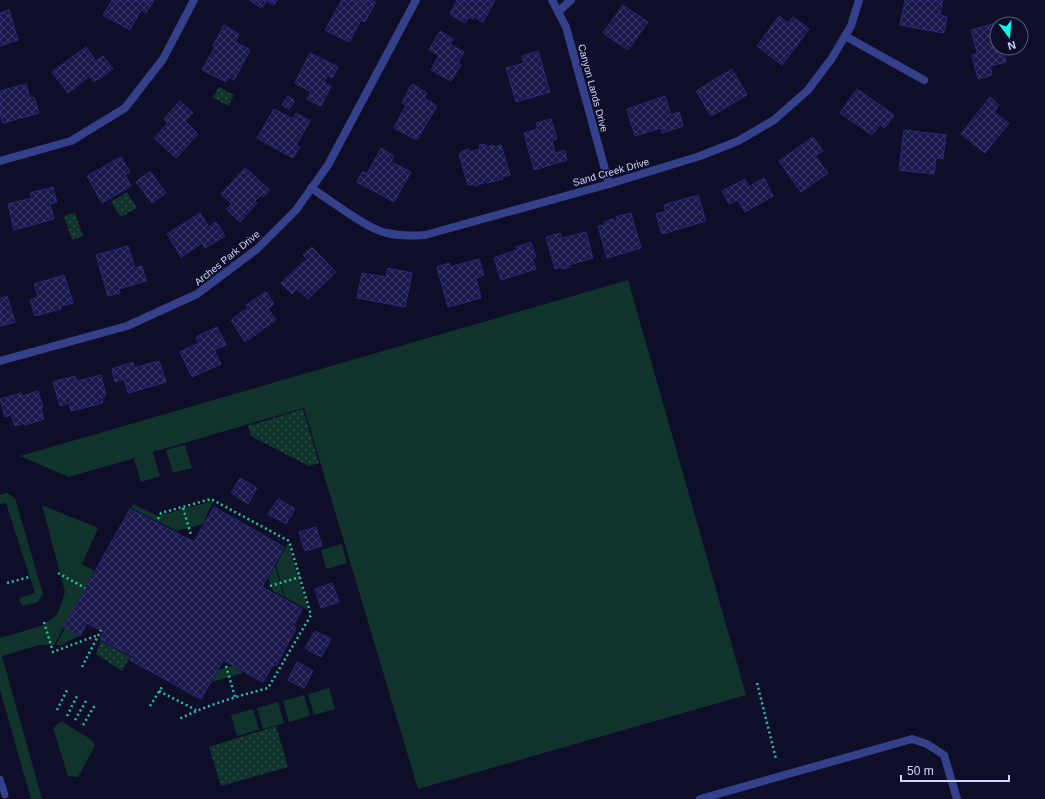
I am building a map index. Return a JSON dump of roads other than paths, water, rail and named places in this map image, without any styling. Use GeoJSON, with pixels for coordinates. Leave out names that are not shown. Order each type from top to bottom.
{"type":"FeatureCollection","features":[{"type":"Feature","properties":{"kind":"street"},"geometry":{"type":"LineString","coordinates":[[0,161],[71,140],[125,108],[163,59],[194,0]]}},
{"type":"Feature","properties":{"kind":"street","name":"Arches Park Drive"},"geometry":{"type":"LineString","coordinates":[[0,361],[128,326],[197,294],[257,249],[296,210],[328,164],[416,0]]}},
{"type":"Feature","properties":{"kind":"street","name":"Canyon Lands Drive"},"geometry":{"type":"LineString","coordinates":[[552,0],[566,27],[609,184]]}},
{"type":"Feature","properties":{"kind":"street"},"geometry":{"type":"LineString","coordinates":[[558,12],[571,0]]}},
{"type":"Feature","properties":{"kind":"street","name":"Sand Creek Drive"},"geometry":{"type":"LineString","coordinates":[[311,188],[365,223],[385,233],[406,236],[424,235],[609,184],[700,156],[738,140],[774,120],[808,90],[832,58],[851,26],[859,0]]}},
{"type":"Feature","properties":{"kind":"street"},"geometry":{"type":"LineString","coordinates":[[845,36],[924,80]]}},
{"type":"Feature","properties":{"kind":"street"},"geometry":{"type":"LineString","coordinates":[[700,799],[912,739],[927,744],[944,755],[957,799]]}},
{"type":"Feature","properties":{"kind":"lane"},"geometry":{"type":"LineString","coordinates":[[0,779],[4,795]]}}]}
